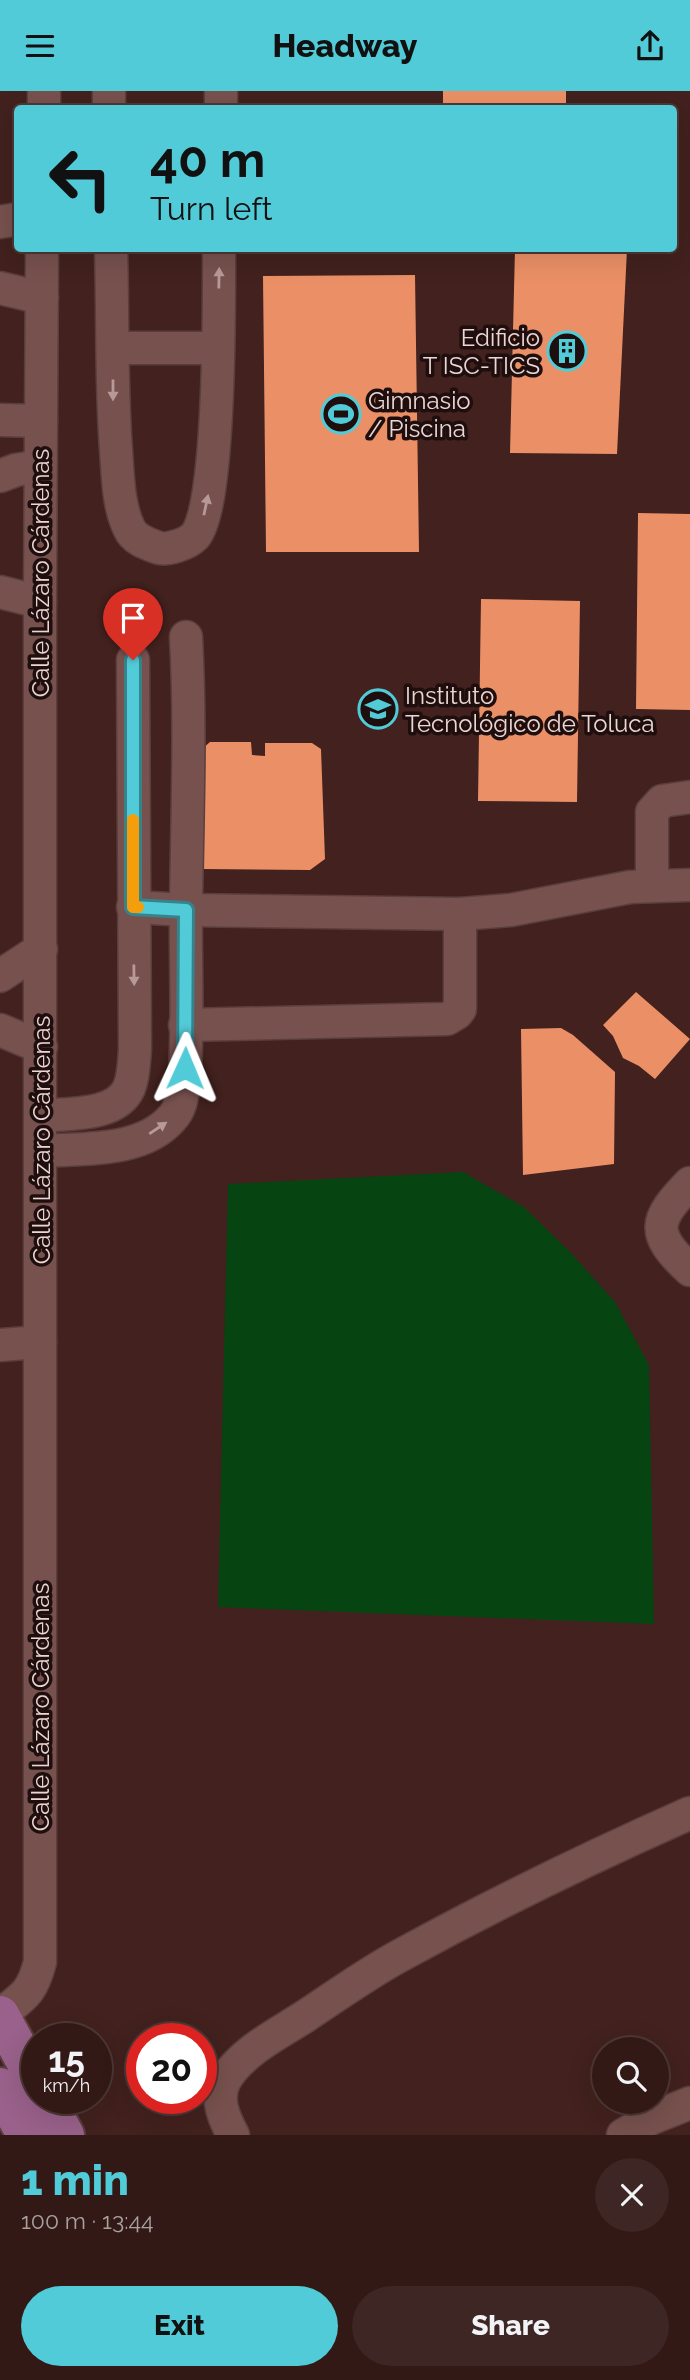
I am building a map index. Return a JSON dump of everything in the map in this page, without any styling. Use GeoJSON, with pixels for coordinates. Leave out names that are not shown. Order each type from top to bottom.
{"type":"FeatureCollection","features":[{"type":"Feature","properties":{"kind":"main road"},"geometry":{"type":"LineString","coordinates":[[0,2015],[21,2054]]}},
{"type":"Feature","properties":{"kind":"main road"},"geometry":{"type":"LineString","coordinates":[[0,2087],[26,2135]]}},
{"type":"Feature","properties":{"kind":"main road"},"geometry":{"type":"LineString","coordinates":[[54,2114],[65,2135]]}},
{"type":"Feature","properties":{"kind":"street","name":"Calle Lázaro Cárdenas"},"geometry":{"type":"LineString","coordinates":[[0,2015],[27,1994],[36,1980],[40,1962],[42,252]]}},
{"type":"Feature","properties":{"kind":"street"},"geometry":{"type":"LineString","coordinates":[[111,252],[113,407],[123,514],[131,532],[143,542],[163,549],[195,537],[203,521],[211,472],[218,348],[219,252]]}},
{"type":"Feature","properties":{"kind":"street"},"geometry":{"type":"LineString","coordinates":[[0,288],[42,298]]}},
{"type":"Feature","properties":{"kind":"street"},"geometry":{"type":"LineString","coordinates":[[113,348],[218,348]]}},
{"type":"Feature","properties":{"kind":"street"},"geometry":{"type":"LineString","coordinates":[[0,421],[41,421]]}},
{"type":"Feature","properties":{"kind":"street"},"geometry":{"type":"LineString","coordinates":[[0,476],[40,466]]}},
{"type":"Feature","properties":{"kind":"street"},"geometry":{"type":"LineString","coordinates":[[0,592],[40,602]]}},
{"type":"Feature","properties":{"kind":"street"},"geometry":{"type":"LineString","coordinates":[[41,1151],[113,1146],[131,1142],[151,1134],[172,1119],[180,1107],[184,1086],[189,733],[186,637]]}},
{"type":"Feature","properties":{"kind":"street"},"geometry":{"type":"LineString","coordinates":[[41,1116],[105,1108],[118,1101],[131,1085],[135,1049],[133,660]]}},
{"type":"Feature","properties":{"kind":"street"},"geometry":{"type":"LineString","coordinates":[[652,886],[652,812],[662,800],[690,797]]}},
{"type":"Feature","properties":{"kind":"street"},"geometry":{"type":"LineString","coordinates":[[133,907],[460,914],[511,910],[609,891],[690,885]]}},
{"type":"Feature","properties":{"kind":"street"},"geometry":{"type":"LineString","coordinates":[[185,1025],[447,1019],[460,1009],[460,914]]}},
{"type":"Feature","properties":{"kind":"street"},"geometry":{"type":"LineString","coordinates":[[0,975],[41,950]]}},
{"type":"Feature","properties":{"kind":"street"},"geometry":{"type":"LineString","coordinates":[[0,1030],[41,1047]]}},
{"type":"Feature","properties":{"kind":"street"},"geometry":{"type":"LineString","coordinates":[[690,1183],[666,1211],[661,1229],[663,1238],[690,1270]]}},
{"type":"Feature","properties":{"kind":"street"},"geometry":{"type":"LineString","coordinates":[[0,1345],[40,1342]]}},
{"type":"Feature","properties":{"kind":"street"},"geometry":{"type":"LineString","coordinates":[[228,2125],[220,2098],[225,2081],[239,2062],[310,2013],[400,1955],[525,1891],[690,1813]]}},
{"type":"Feature","properties":{"kind":"street"},"geometry":{"type":"LineString","coordinates":[[623,2135],[650,2119],[690,2103]]}},
{"type":"Feature","properties":{"kind":"green space"},"geometry":{"type":"Polygon","coordinates":[[[463,1172],[524,1207],[572,1254],[615,1302],[649,1365],[654,1624],[218,1607],[228,1184],[463,1172]]]}},
{"type":"Feature","properties":{"kind":"building"},"geometry":{"type":"Polygon","coordinates":[[[443,91],[566,91],[566,105],[443,103],[443,91]]]}},
{"type":"Feature","properties":{"kind":"building","name":"Edificio T ISC-TICS"},"geometry":{"type":"Polygon","coordinates":[[[515,252],[627,252],[617,454],[510,453],[515,252]]]}},
{"type":"Feature","properties":{"kind":"building","name":"Gimnasio / Piscina"},"geometry":{"type":"Polygon","coordinates":[[[415,275],[419,552],[266,552],[263,276],[415,275]]]}},
{"type":"Feature","properties":{"kind":"building"},"geometry":{"type":"Polygon","coordinates":[[[638,513],[690,514],[690,710],[636,709],[638,513]]]}},
{"type":"Feature","properties":{"kind":"building"},"geometry":{"type":"Polygon","coordinates":[[[481,599],[580,601],[577,802],[478,801],[481,599]]]}},
{"type":"Feature","properties":{"kind":"building"},"geometry":{"type":"Polygon","coordinates":[[[210,742],[251,742],[252,755],[265,756],[265,743],[312,743],[321,749],[325,859],[310,870],[201,869],[202,749],[210,742]]]}},
{"type":"Feature","properties":{"kind":"building"},"geometry":{"type":"Polygon","coordinates":[[[636,992],[690,1039],[655,1079],[623,1058],[613,1036],[603,1025],[636,992]]]}},
{"type":"Feature","properties":{"kind":"building"},"geometry":{"type":"Polygon","coordinates":[[[561,1028],[573,1035],[615,1072],[614,1164],[523,1175],[521,1029],[561,1028]]]}},
{"type":"Feature","properties":{"kind":"slow traffic"},"geometry":{"type":"LineString","coordinates":[[133,820],[133,907],[138,907]]}},
{"type":"Feature","properties":{"kind":"place","name":"Edificio T ISC-TICS"},"geometry":{"type":"Point","coordinates":[567,351]}},
{"type":"Feature","properties":{"kind":"place","name":"Gimnasio / Piscina"},"geometry":{"type":"Point","coordinates":[341,414]}},
{"type":"Feature","properties":{"kind":"place","name":"Instituto Tecnológico de Toluca"},"geometry":{"type":"Point","coordinates":[378,709]}},
{"type":"Feature","properties":{"kind":"route"},"geometry":{"type":"LineString","coordinates":[[133,660],[133,907],[186,910],[185,1068]]}}]}
